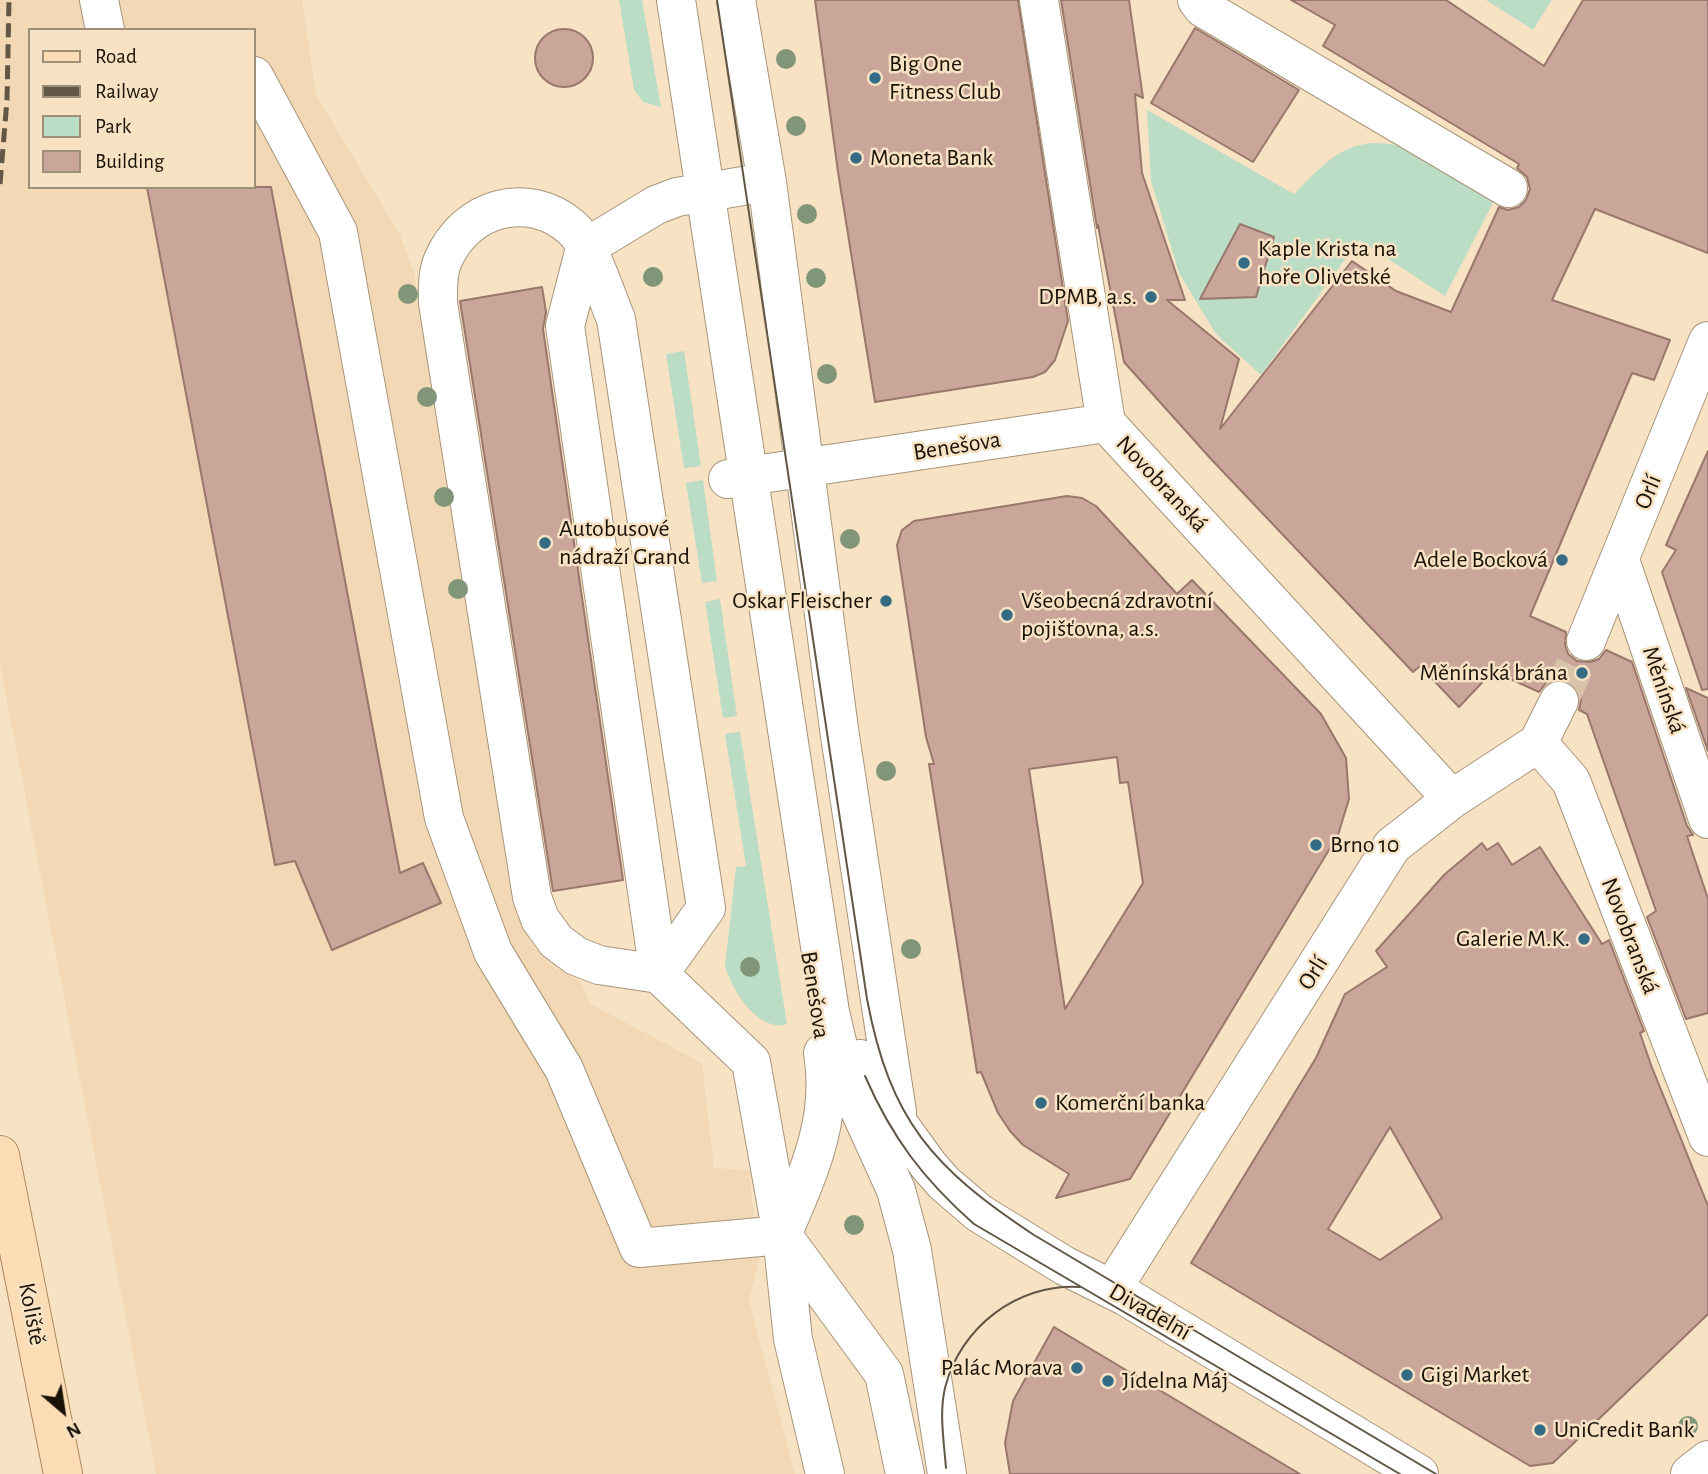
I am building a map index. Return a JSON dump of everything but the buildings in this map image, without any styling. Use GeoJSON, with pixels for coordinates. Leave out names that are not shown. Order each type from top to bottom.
{"type":"FeatureCollection","features":[{"type":"Feature","properties":{"kind":"main road","name":"Koliště"},"geometry":{"type":"LineString","coordinates":[[0,1155],[63,1474]]}},
{"type":"Feature","properties":{"kind":"street"},"geometry":{"type":"LineString","coordinates":[[99,0],[105,28]]}},
{"type":"Feature","properties":{"kind":"street","name":"Benešova"},"geometry":{"type":"LineString","coordinates":[[662,0],[705,192],[748,476],[745,524],[827,1072],[824,1128],[815,1160],[782,1234]]}},
{"type":"Feature","properties":{"kind":"street"},"geometry":{"type":"LineString","coordinates":[[677,0],[705,192]]}},
{"type":"Feature","properties":{"kind":"street"},"geometry":{"type":"LineString","coordinates":[[697,0],[705,192]]}},
{"type":"Feature","properties":{"kind":"street"},"geometry":{"type":"LineString","coordinates":[[736,0],[767,182],[807,466],[839,729],[886,1030],[891,1087],[902,1127]]}},
{"type":"Feature","properties":{"kind":"street","name":"Novobranská"},"geometry":{"type":"LineString","coordinates":[[1039,0],[1106,423],[1452,799]]}},
{"type":"Feature","properties":{"kind":"street"},"geometry":{"type":"LineString","coordinates":[[1197,0],[1203,8],[1508,188]]}},
{"type":"Feature","properties":{"kind":"street"},"geometry":{"type":"LineString","coordinates":[[256,80],[338,232],[444,818],[493,951],[564,1069],[639,1248],[782,1234]]}},
{"type":"Feature","properties":{"kind":"street"},"geometry":{"type":"LineString","coordinates":[[659,974],[565,326],[585,248],[656,205],[705,192],[767,182]]}},
{"type":"Feature","properties":{"kind":"street"},"geometry":{"type":"LineString","coordinates":[[659,974],[706,908],[616,319],[585,248],[572,228],[538,208],[524,205],[502,208],[467,228],[453,243],[442,262],[438,303],[532,897],[540,919],[556,941],[576,956],[599,965],[659,974],[751,1062],[782,1234],[793,1339],[825,1474]]}},
{"type":"Feature","properties":{"kind":"street","name":"Orlí"},"geometry":{"type":"LineString","coordinates":[[1586,641],[1708,341]]}},
{"type":"Feature","properties":{"kind":"street","name":"Benešova"},"geometry":{"type":"LineString","coordinates":[[748,476],[1106,423]]}},
{"type":"Feature","properties":{"kind":"street"},"geometry":{"type":"LineString","coordinates":[[748,476],[777,538],[795,611],[839,729]]}},
{"type":"Feature","properties":{"kind":"street"},"geometry":{"type":"LineString","coordinates":[[745,524],[782,632]]}},
{"type":"Feature","properties":{"kind":"street"},"geometry":{"type":"LineString","coordinates":[[745,524],[782,632],[807,728],[848,1009]]}},
{"type":"Feature","properties":{"kind":"street","name":"Měnínská"},"geometry":{"type":"LineString","coordinates":[[1620,561],[1708,819]]}},
{"type":"Feature","properties":{"kind":"street"},"geometry":{"type":"LineString","coordinates":[[765,584],[835,1040],[846,1080],[896,1190],[912,1250],[947,1474]]}},
{"type":"Feature","properties":{"kind":"street"},"geometry":{"type":"LineString","coordinates":[[1538,743],[1559,701]]}},
{"type":"Feature","properties":{"kind":"street","name":"Novobranská"},"geometry":{"type":"LineString","coordinates":[[1538,743],[1571,781],[1708,1137]]}},
{"type":"Feature","properties":{"kind":"street","name":"Orlí"},"geometry":{"type":"LineString","coordinates":[[1112,1289],[1392,846],[1452,799],[1538,743]]}},
{"type":"Feature","properties":{"kind":"street"},"geometry":{"type":"LineString","coordinates":[[799,894],[822,955],[848,1009]]}},
{"type":"Feature","properties":{"kind":"street","name":"Divadelní"},"geometry":{"type":"LineString","coordinates":[[848,1009],[865,1076],[944,1183],[979,1213],[1065,1266],[1112,1289],[1419,1474]]}},
{"type":"Feature","properties":{"kind":"street"},"geometry":{"type":"LineString","coordinates":[[782,1234],[884,1374],[905,1474]]}},
{"type":"Feature","properties":{"kind":"street"},"geometry":{"type":"LineString","coordinates":[[1690,1474],[1708,1460]]}},
{"type":"Feature","properties":{"kind":"shaded area"},"geometry":{"type":"Polygon","coordinates":[[[0,0],[302,0],[316,95],[400,235],[414,273],[512,902],[531,943],[552,966],[581,982],[590,1004],[702,1063],[714,1168],[749,1170],[759,1261],[749,1301],[795,1474],[156,1474],[0,665],[0,0]]]}},
{"type":"Feature","properties":{"kind":"green space"},"geometry":{"type":"Polygon","coordinates":[[[619,0],[642,0],[661,107],[643,102],[634,90],[619,0]]]}},
{"type":"Feature","properties":{"kind":"green space"},"geometry":{"type":"Polygon","coordinates":[[[1486,0],[1552,0],[1533,30],[1486,0]]]}},
{"type":"Feature","properties":{"kind":"green space"},"geometry":{"type":"Polygon","coordinates":[[[1147,110],[1294,194],[1340,153],[1367,144],[1387,144],[1424,156],[1494,201],[1445,296],[1359,240],[1261,375],[1216,334],[1179,273],[1151,181],[1147,110]]]}},
{"type":"Feature","properties":{"kind":"green space"},"geometry":{"type":"Polygon","coordinates":[[[684,351],[701,466],[684,468],[666,354],[684,351]]]}},
{"type":"Feature","properties":{"kind":"green space"},"geometry":{"type":"Polygon","coordinates":[[[703,480],[717,581],[702,583],[686,483],[703,480]]]}},
{"type":"Feature","properties":{"kind":"green space"},"geometry":{"type":"Polygon","coordinates":[[[720,599],[737,716],[723,718],[705,602],[720,599]]]}},
{"type":"Feature","properties":{"kind":"green space"},"geometry":{"type":"Polygon","coordinates":[[[740,732],[787,1024],[776,1025],[756,1016],[740,997],[725,966],[736,867],[746,866],[725,734],[740,732]]]}},
{"type":"Feature","properties":{"kind":"tunnel"},"geometry":{"type":"LineString","coordinates":[[1559,701],[1586,641]]}},
{"type":"Feature","properties":{"kind":"tram line"},"geometry":{"type":"LineString","coordinates":[[717,0],[867,999],[877,1041],[903,1110],[921,1138],[943,1163],[999,1211],[1034,1235],[1436,1474]]}},
{"type":"Feature","properties":{"kind":"tram line"},"geometry":{"type":"LineString","coordinates":[[865,1076],[886,1119],[911,1157],[940,1191],[974,1224],[1400,1474]]}},
{"type":"Feature","properties":{"kind":"tram line"},"geometry":{"type":"LineString","coordinates":[[946,1468],[942,1428],[943,1398],[953,1366],[964,1346],[978,1328],[1014,1301],[1057,1288],[1080,1287]]}},
{"type":"Feature","properties":{"kind":"railway"},"geometry":{"type":"LineString","coordinates":[[0,184],[7,100],[9,0]]}},
{"type":"Feature","properties":{"kind":"place","name":"Big One Fitness Club"},"geometry":{"type":"Point","coordinates":[875,78]}},
{"type":"Feature","properties":{"kind":"place","name":"Moneta Bank"},"geometry":{"type":"Point","coordinates":[856,158]}},
{"type":"Feature","properties":{"kind":"place","name":"Kaple Krista na hoře Olivetské"},"geometry":{"type":"Point","coordinates":[1244,263]}},
{"type":"Feature","properties":{"kind":"place","name":"DPMB, a.s."},"geometry":{"type":"Point","coordinates":[1151,297]}},
{"type":"Feature","properties":{"kind":"place","name":"Autobusové nádraží Grand"},"geometry":{"type":"Point","coordinates":[545,543]}},
{"type":"Feature","properties":{"kind":"place","name":"Adele Bocková"},"geometry":{"type":"Point","coordinates":[1562,560]}},
{"type":"Feature","properties":{"kind":"place","name":"Oskar Fleischer"},"geometry":{"type":"Point","coordinates":[886,601]}},
{"type":"Feature","properties":{"kind":"place","name":"Všeobecná zdravotní pojišťovna, a.s."},"geometry":{"type":"Point","coordinates":[1007,615]}},
{"type":"Feature","properties":{"kind":"place","name":"Měnínská brána"},"geometry":{"type":"Point","coordinates":[1582,673]}},
{"type":"Feature","properties":{"kind":"place","name":"Brno 10"},"geometry":{"type":"Point","coordinates":[1316,845]}},
{"type":"Feature","properties":{"kind":"place","name":"Galerie M.K."},"geometry":{"type":"Point","coordinates":[1584,939]}},
{"type":"Feature","properties":{"kind":"place","name":"Komerční banka"},"geometry":{"type":"Point","coordinates":[1041,1103]}},
{"type":"Feature","properties":{"kind":"place","name":"Palác Morava"},"geometry":{"type":"Point","coordinates":[1077,1368]}},
{"type":"Feature","properties":{"kind":"place","name":"Gigi Market"},"geometry":{"type":"Point","coordinates":[1407,1375]}},
{"type":"Feature","properties":{"kind":"place","name":"Jídelna Máj"},"geometry":{"type":"Point","coordinates":[1108,1381]}},
{"type":"Feature","properties":{"kind":"place","name":"UniCredit Bank"},"geometry":{"type":"Point","coordinates":[1540,1430]}}]}
